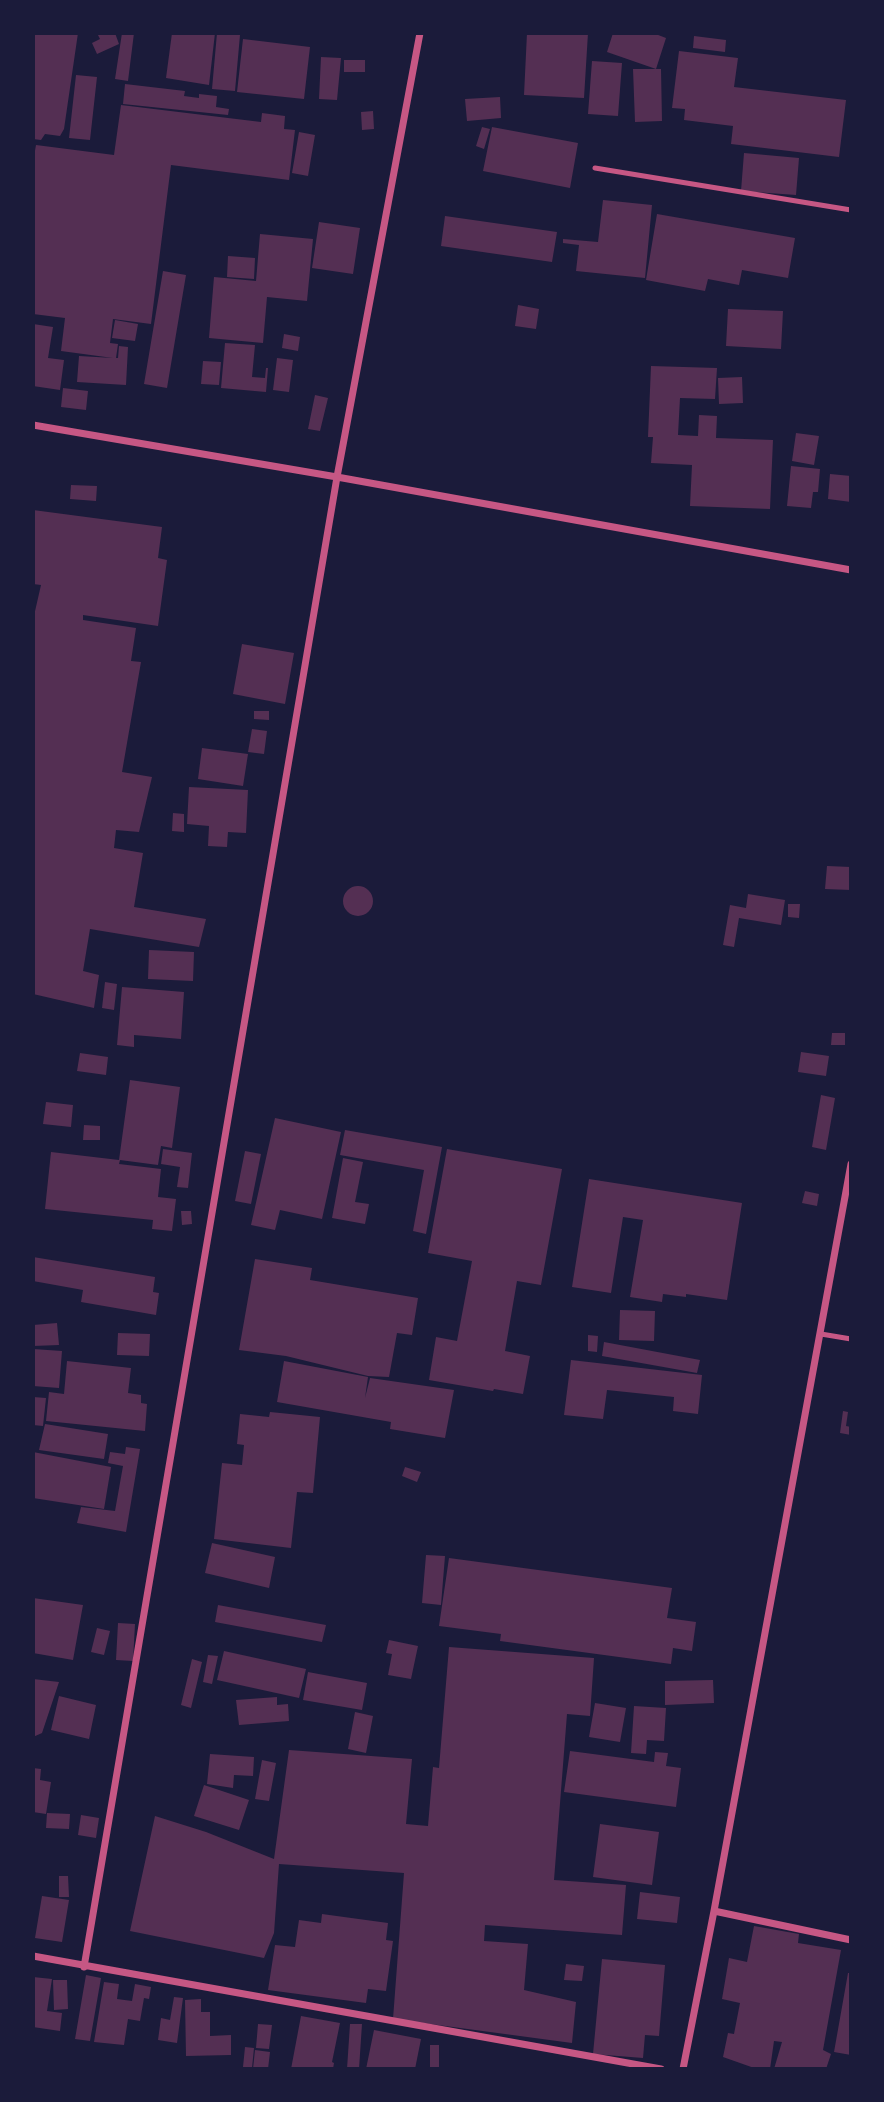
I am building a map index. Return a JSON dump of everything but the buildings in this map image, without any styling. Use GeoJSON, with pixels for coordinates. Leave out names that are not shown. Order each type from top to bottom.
{"type":"FeatureCollection","features":[{"type":"Feature","properties":{"kind":"street"},"geometry":{"type":"LineString","coordinates":[[84,1966],[337,477],[420,33]]}},
{"type":"Feature","properties":{"kind":"street"},"geometry":{"type":"LineString","coordinates":[[33,425],[851,570]]}},
{"type":"Feature","properties":{"kind":"street"},"geometry":{"type":"LineString","coordinates":[[683,2069],[851,1164]]}},
{"type":"Feature","properties":{"kind":"street"},"geometry":{"type":"LineString","coordinates":[[714,1911],[851,1940]]}},
{"type":"Feature","properties":{"kind":"street"},"geometry":{"type":"LineString","coordinates":[[33,1956],[661,2069]]}},
{"type":"Feature","properties":{"kind":"lane"},"geometry":{"type":"LineString","coordinates":[[595,169],[851,210]]}},
{"type":"Feature","properties":{"kind":"lane"},"geometry":{"type":"LineString","coordinates":[[821,1334],[851,1339]]}}]}
